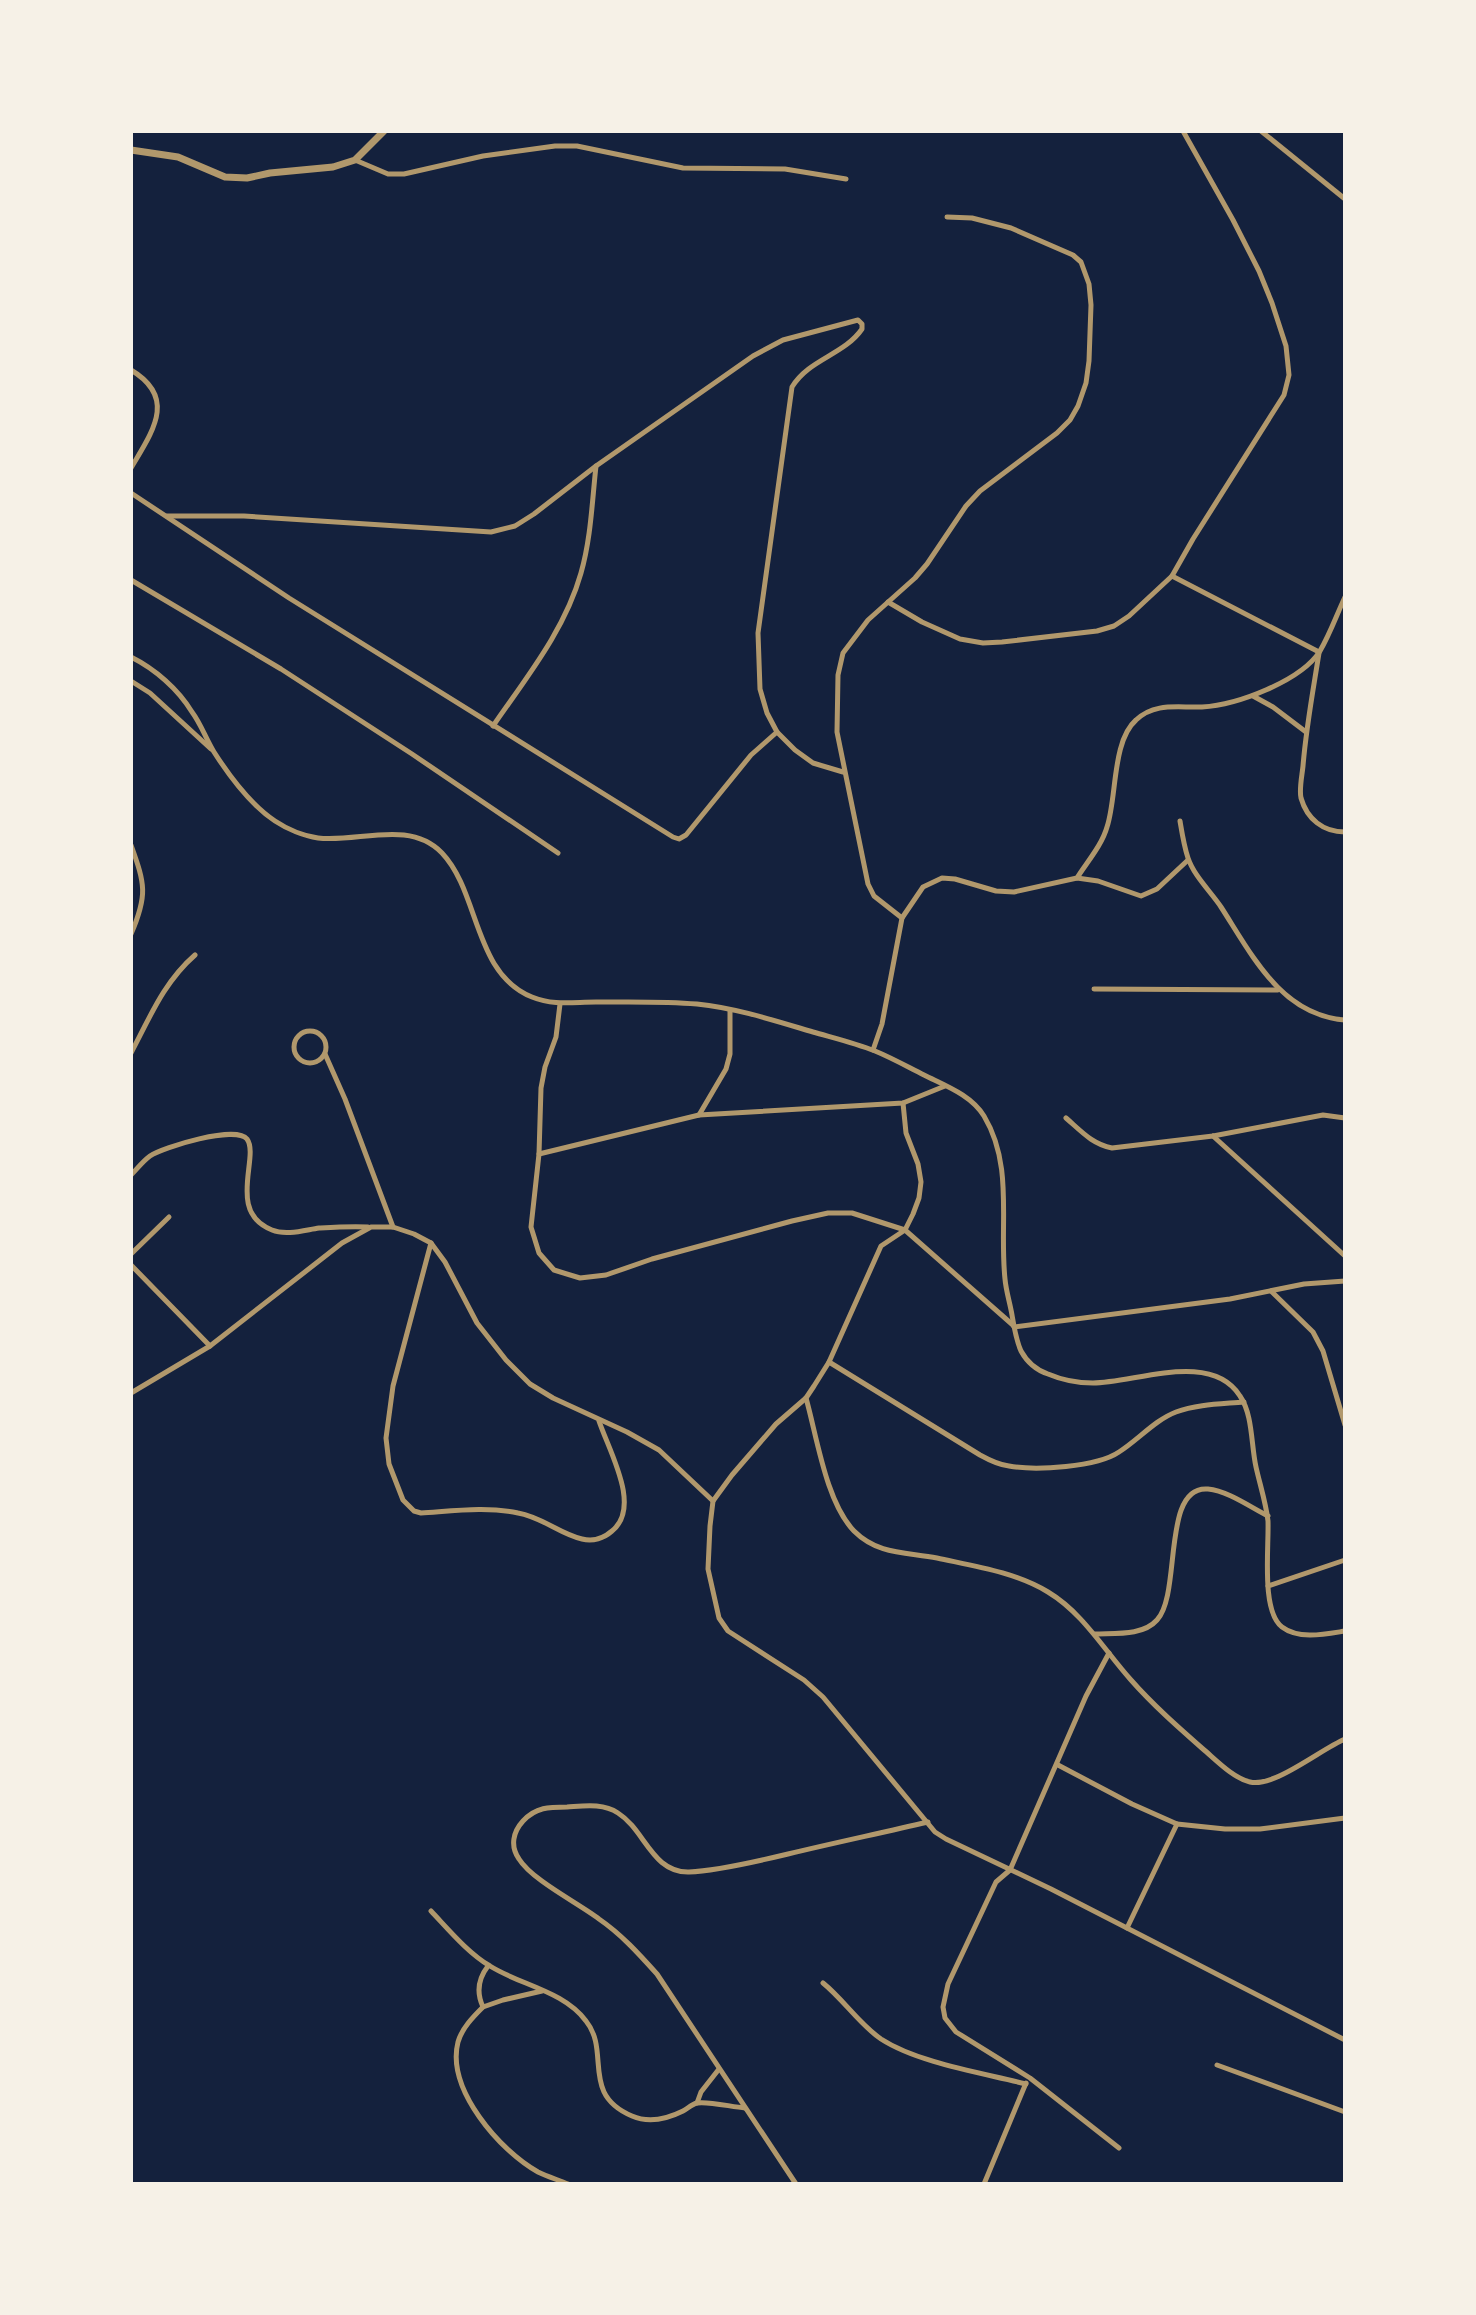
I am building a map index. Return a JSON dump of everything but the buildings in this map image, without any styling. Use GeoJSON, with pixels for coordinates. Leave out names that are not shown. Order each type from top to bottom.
{"type":"FeatureCollection","features":[{"type":"Feature","properties":{"kind":"street"},"geometry":{"type":"LineString","coordinates":[[131,150],[178,157],[225,177],[247,178],[270,173],[311,171],[355,160],[384,131]]}},
{"type":"Feature","properties":{"kind":"street"},"geometry":{"type":"LineString","coordinates":[[888,602],[922,622],[960,639],[983,643],[1002,642],[1097,631],[1114,626],[1129,616],[1172,576],[1284,395],[1289,375],[1286,345],[1259,271],[1183,131]]}},
{"type":"Feature","properties":{"kind":"street"},"geometry":{"type":"LineString","coordinates":[[1261,131],[1345,199]]}},
{"type":"Feature","properties":{"kind":"street"},"geometry":{"type":"LineString","coordinates":[[355,160],[388,174],[404,174],[483,156],[555,146],[577,146],[683,168],[785,169],[846,179]]}},
{"type":"Feature","properties":{"kind":"street"},"geometry":{"type":"LineString","coordinates":[[902,918],[874,896],[868,884],[836,732],[840,662],[850,642],[921,571],[980,491],[1057,433],[1070,420],[1086,383],[1090,361],[1091,305],[1089,284],[1081,262],[1073,255],[1011,228],[972,218],[947,217]]}},
{"type":"Feature","properties":{"kind":"street"},"geometry":{"type":"LineString","coordinates":[[167,516],[244,516],[491,532],[515,526],[753,356],[783,340],[839,323],[859,321],[862,330],[856,337],[808,368],[797,380],[789,397],[758,634],[760,689],[767,713],[777,732],[795,750],[813,762],[843,772]]}},
{"type":"Feature","properties":{"kind":"street"},"geometry":{"type":"LineString","coordinates":[[131,370],[146,379],[157,396],[152,432],[131,467]]}},
{"type":"Feature","properties":{"kind":"street"},"geometry":{"type":"LineString","coordinates":[[493,726],[548,645],[571,601],[589,540],[596,466]]}},
{"type":"Feature","properties":{"kind":"street"},"geometry":{"type":"LineString","coordinates":[[131,493],[289,598],[673,837],[686,835],[751,755],[777,732]]}},
{"type":"Feature","properties":{"kind":"street"},"geometry":{"type":"LineString","coordinates":[[1172,576],[1320,652]]}},
{"type":"Feature","properties":{"kind":"street"},"geometry":{"type":"LineString","coordinates":[[131,580],[303,683],[558,853]]}},
{"type":"Feature","properties":{"kind":"street"},"geometry":{"type":"LineString","coordinates":[[1345,597],[1320,652],[1306,732],[1300,795],[1306,811],[1316,822],[1328,830],[1345,832]]}},
{"type":"Feature","properties":{"kind":"street"},"geometry":{"type":"LineString","coordinates":[[1077,878],[1107,829],[1122,742],[1128,728],[1137,719],[1150,710],[1165,706],[1224,705],[1253,696],[1283,682],[1320,652]]}},
{"type":"Feature","properties":{"kind":"street"},"geometry":{"type":"LineString","coordinates":[[131,657],[163,679],[192,710],[213,751],[234,780],[275,821],[317,838],[358,838],[391,834],[410,836],[432,844],[445,855],[486,947],[503,977],[514,988],[535,999],[560,1004],[699,1004],[730,1010],[873,1050],[969,1099],[982,1114],[996,1142],[1002,1171],[1005,1280],[1020,1349],[1029,1363],[1041,1372],[1065,1381],[1090,1383],[1171,1371],[1205,1373],[1229,1383],[1244,1402],[1254,1461],[1268,1516],[1269,1607],[1273,1618],[1290,1632],[1304,1635],[1345,1631]]}},
{"type":"Feature","properties":{"kind":"street"},"geometry":{"type":"LineString","coordinates":[[131,681],[150,693],[213,751]]}},
{"type":"Feature","properties":{"kind":"street"},"geometry":{"type":"LineString","coordinates":[[1253,696],[1273,707],[1306,732]]}},
{"type":"Feature","properties":{"kind":"street"},"geometry":{"type":"LineString","coordinates":[[1180,821],[1188,860],[1252,957],[1278,990],[1315,1012],[1345,1020]]}},
{"type":"Feature","properties":{"kind":"street"},"geometry":{"type":"LineString","coordinates":[[131,845],[144,890],[141,908],[131,934]]}},
{"type":"Feature","properties":{"kind":"street"},"geometry":{"type":"LineString","coordinates":[[873,1050],[882,1024],[902,918],[931,881],[942,878],[967,881],[996,891],[1014,892],[1077,878],[1098,881],[1142,896],[1157,889],[1188,860]]}},
{"type":"Feature","properties":{"kind":"street"},"geometry":{"type":"LineString","coordinates":[[131,1053],[169,981],[195,955]]}},
{"type":"Feature","properties":{"kind":"street"},"geometry":{"type":"LineString","coordinates":[[1094,989],[1278,990]]}},
{"type":"Feature","properties":{"kind":"street"},"geometry":{"type":"LineString","coordinates":[[560,1004],[556,1037],[541,1088],[539,1154],[531,1227],[539,1253],[554,1270],[568,1276],[580,1278],[606,1275],[652,1259],[828,1213],[852,1213],[905,1230],[1014,1327],[1230,1299],[1304,1284],[1345,1281]]}},
{"type":"Feature","properties":{"kind":"street"},"geometry":{"type":"LineString","coordinates":[[699,1115],[726,1069],[730,1054],[730,1010]]}},
{"type":"Feature","properties":{"kind":"street"},"geometry":{"type":"LineString","coordinates":[[325,1054],[317,1062],[301,1060],[295,1051],[296,1040],[309,1031],[320,1034],[326,1043],[325,1054],[345,1099],[393,1227]]}},
{"type":"Feature","properties":{"kind":"street"},"geometry":{"type":"LineString","coordinates":[[539,1154],[699,1115],[903,1103],[945,1086]]}},
{"type":"Feature","properties":{"kind":"street"},"geometry":{"type":"LineString","coordinates":[[903,1103],[906,1133],[918,1164],[921,1182],[919,1198],[905,1230],[881,1246],[829,1362],[806,1398],[759,1442],[713,1501],[709,1526],[708,1569],[719,1618],[728,1631],[804,1680],[823,1697],[928,1822],[946,1839],[1345,2040]]}},
{"type":"Feature","properties":{"kind":"street"},"geometry":{"type":"LineString","coordinates":[[1066,1118],[1100,1146],[1112,1149],[1213,1136],[1323,1115],[1345,1118]]}},
{"type":"Feature","properties":{"kind":"street"},"geometry":{"type":"LineString","coordinates":[[131,1175],[150,1156],[163,1149],[222,1135],[237,1134],[246,1137],[250,1147],[247,1198],[251,1210],[260,1222],[272,1230],[290,1232],[345,1226],[393,1227],[430,1243],[444,1262],[477,1323],[506,1360],[530,1384],[552,1398],[627,1432],[659,1450],[713,1501]]}},
{"type":"Feature","properties":{"kind":"street"},"geometry":{"type":"LineString","coordinates":[[1213,1136],[1345,1256]]}},
{"type":"Feature","properties":{"kind":"street"},"geometry":{"type":"LineString","coordinates":[[131,1254],[169,1217]]}},
{"type":"Feature","properties":{"kind":"street"},"geometry":{"type":"LineString","coordinates":[[131,1393],[210,1346],[342,1243],[371,1227]]}},
{"type":"Feature","properties":{"kind":"street"},"geometry":{"type":"LineString","coordinates":[[430,1243],[393,1386],[386,1438],[389,1464],[402,1500],[407,1506],[421,1513],[515,1512],[539,1518],[579,1539],[590,1541],[605,1537],[620,1524],[624,1515],[626,1494],[599,1421]]}},
{"type":"Feature","properties":{"kind":"street"},"geometry":{"type":"LineString","coordinates":[[131,1265],[210,1346]]}},
{"type":"Feature","properties":{"kind":"street"},"geometry":{"type":"LineString","coordinates":[[1270,1291],[1314,1332],[1323,1351],[1345,1425]]}},
{"type":"Feature","properties":{"kind":"street"},"geometry":{"type":"LineString","coordinates":[[829,1362],[979,1455],[997,1464],[1012,1467],[1079,1465],[1102,1461],[1118,1453],[1172,1413],[1186,1408],[1244,1402]]}},
{"type":"Feature","properties":{"kind":"street"},"geometry":{"type":"LineString","coordinates":[[806,1398],[831,1493],[842,1518],[865,1541],[883,1550],[934,1557],[1021,1578],[1049,1592],[1096,1634],[1109,1653],[1160,1711],[1219,1763],[1246,1781],[1255,1784],[1278,1777],[1330,1745],[1345,1739]]}},
{"type":"Feature","properties":{"kind":"street"},"geometry":{"type":"LineString","coordinates":[[1096,1634],[1125,1633],[1143,1629],[1157,1621],[1165,1608],[1171,1581],[1180,1510],[1187,1497],[1197,1490],[1210,1489],[1226,1494],[1268,1516]]}},
{"type":"Feature","properties":{"kind":"street"},"geometry":{"type":"LineString","coordinates":[[1268,1586],[1345,1560]]}},
{"type":"Feature","properties":{"kind":"street"},"geometry":{"type":"LineString","coordinates":[[1109,1653],[1086,1696],[1010,1870],[996,1882],[981,1909],[948,1984],[943,2007],[945,2018],[956,2032],[1119,2148]]}},
{"type":"Feature","properties":{"kind":"street"},"geometry":{"type":"LineString","coordinates":[[1058,1765],[1177,1824],[1225,1829],[1260,1829],[1345,1818]]}},
{"type":"Feature","properties":{"kind":"street"},"geometry":{"type":"LineString","coordinates":[[796,2184],[657,1974],[631,1945],[601,1920],[533,1874],[520,1861],[513,1848],[517,1827],[535,1811],[547,1807],[589,1805],[605,1808],[626,1820],[664,1866],[675,1871],[688,1872],[762,1860],[928,1822]]}},
{"type":"Feature","properties":{"kind":"street"},"geometry":{"type":"LineString","coordinates":[[1127,1928],[1177,1824]]}},
{"type":"Feature","properties":{"kind":"street"},"geometry":{"type":"LineString","coordinates":[[432,1912],[488,1966],[571,2006],[587,2021],[593,2032],[600,2085],[612,2102],[623,2111],[642,2119],[665,2118],[697,2103],[745,2108]]}},
{"type":"Feature","properties":{"kind":"street"},"geometry":{"type":"LineString","coordinates":[[483,2007],[478,1991],[488,1966]]}},
{"type":"Feature","properties":{"kind":"street"},"geometry":{"type":"LineString","coordinates":[[823,1983],[874,2034],[893,2045],[927,2058],[1028,2081]]}},
{"type":"Feature","properties":{"kind":"street"},"geometry":{"type":"LineString","coordinates":[[542,1991],[483,2007],[459,2039],[456,2065],[463,2087],[480,2116],[499,2140],[538,2172],[568,2184]]}},
{"type":"Feature","properties":{"kind":"street"},"geometry":{"type":"LineString","coordinates":[[1217,2065],[1345,2112]]}},
{"type":"Feature","properties":{"kind":"street"},"geometry":{"type":"LineString","coordinates":[[697,2103],[701,2092],[719,2069]]}},
{"type":"Feature","properties":{"kind":"street"},"geometry":{"type":"LineString","coordinates":[[984,2184],[1028,2081]]}}]}
